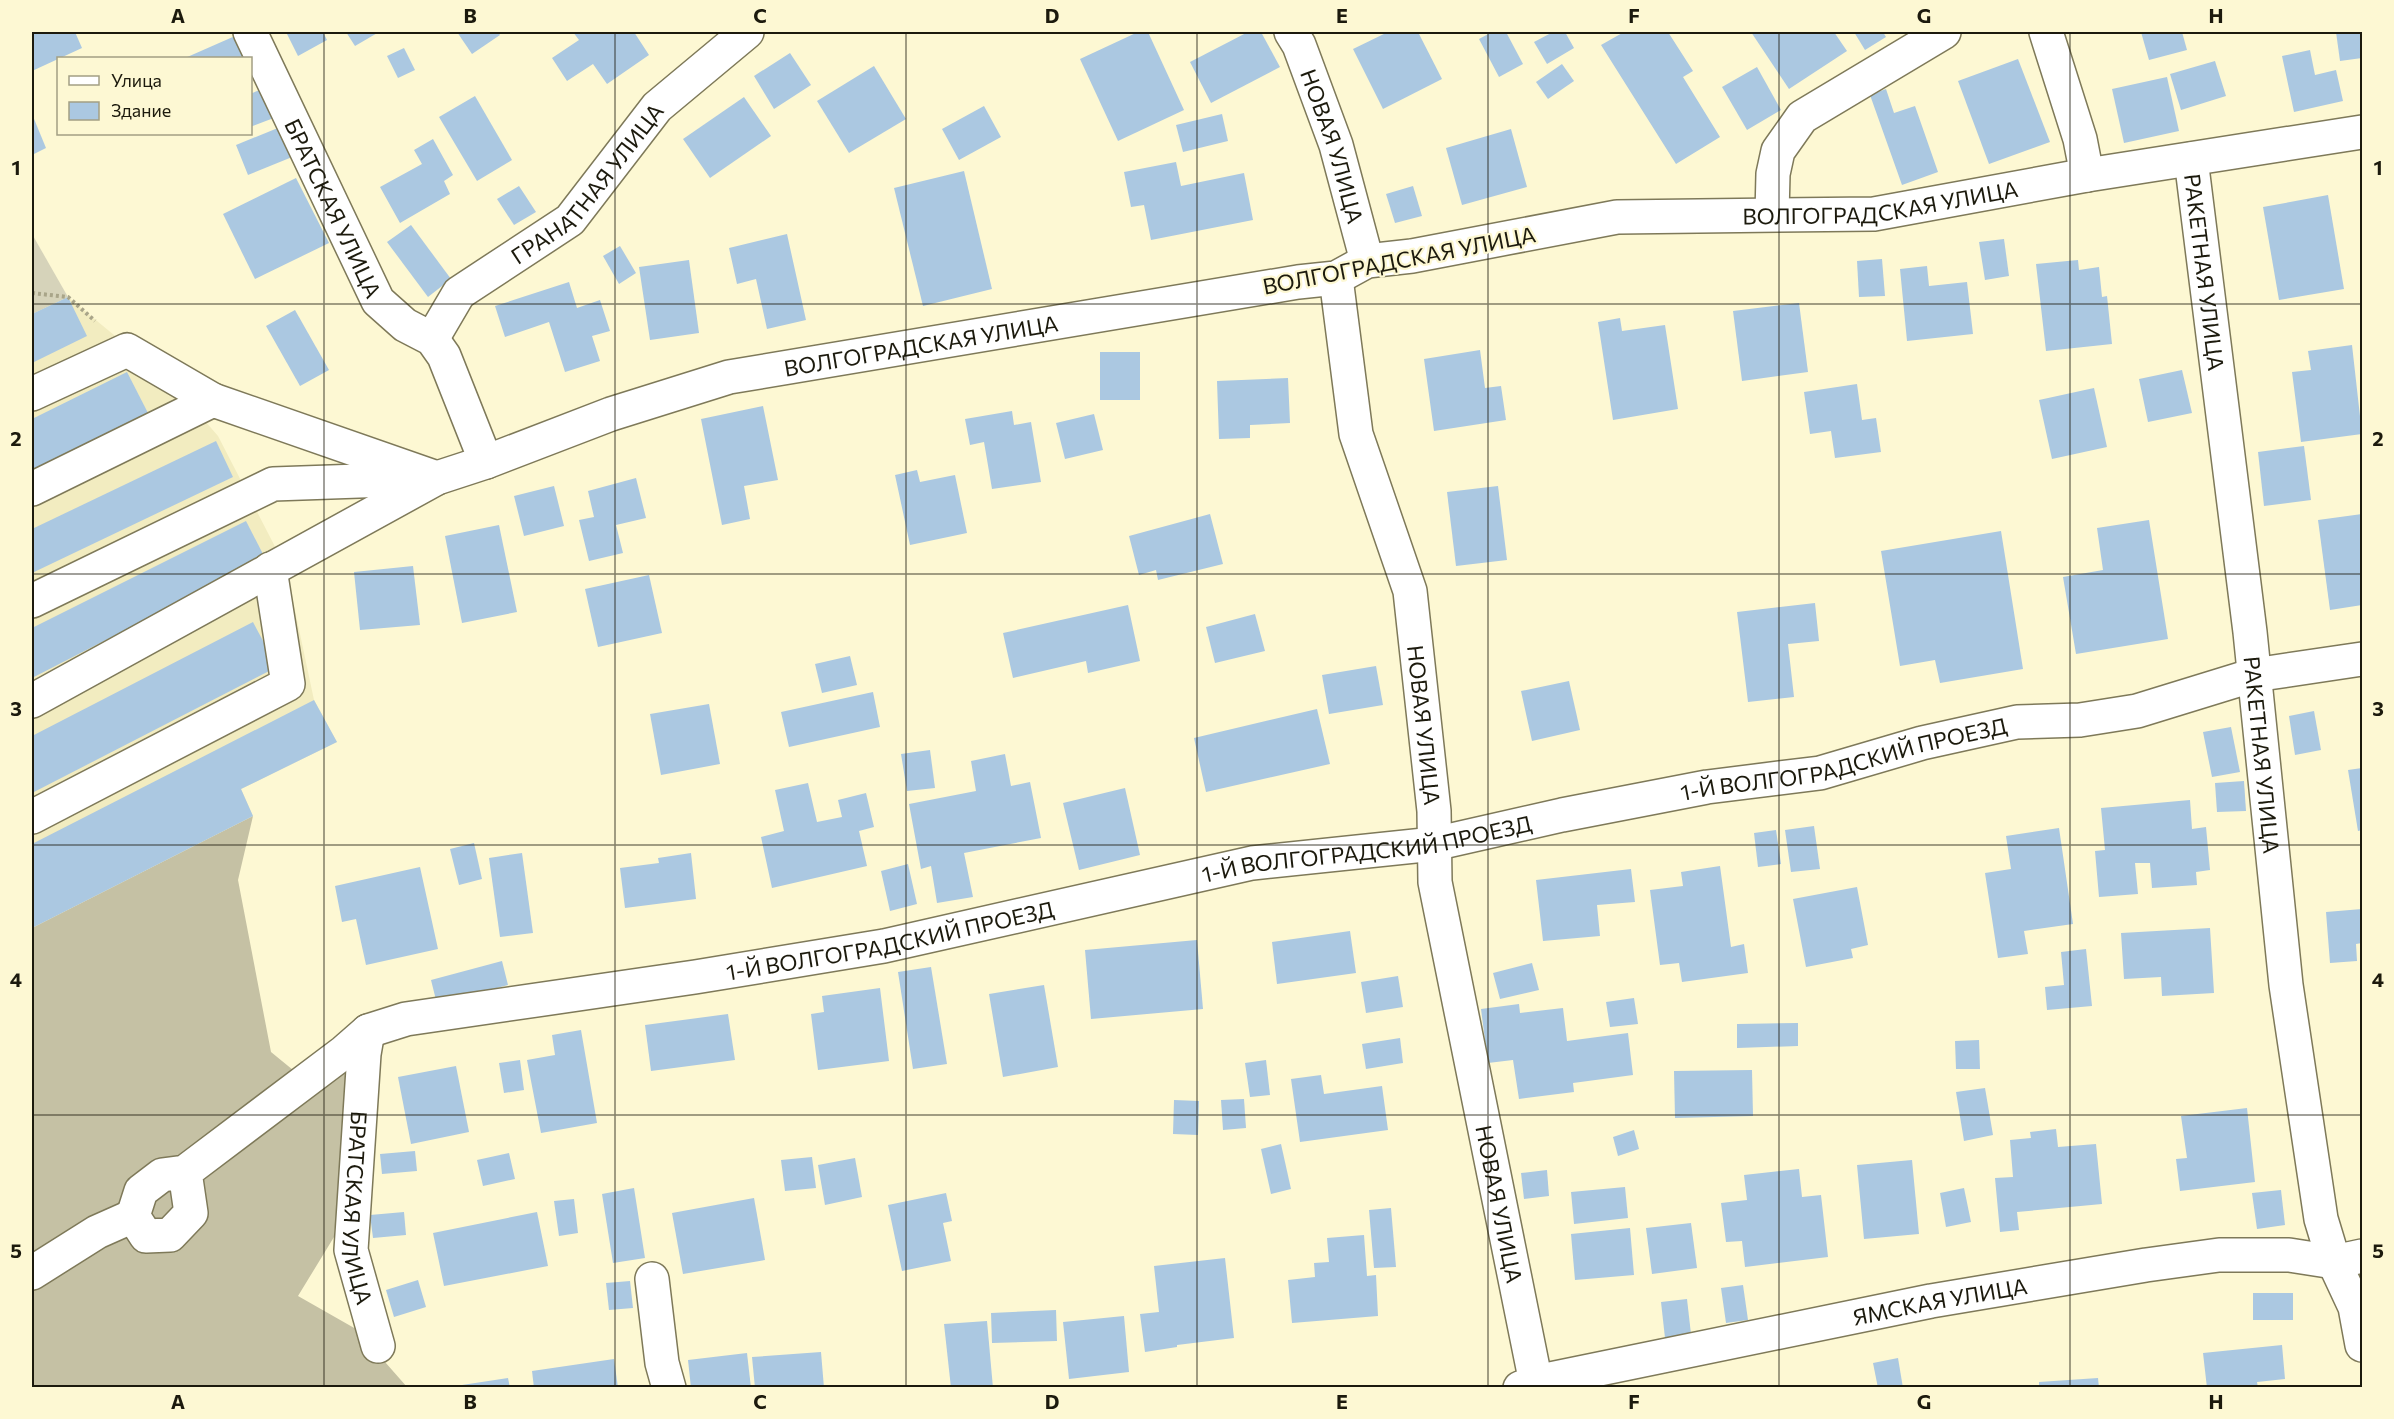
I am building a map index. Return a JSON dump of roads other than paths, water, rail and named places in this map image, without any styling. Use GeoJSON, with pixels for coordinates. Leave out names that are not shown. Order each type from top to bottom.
{"type":"FeatureCollection","features":[{"type":"Feature","properties":{"kind":"street","name":"БРАТСКАЯ УЛИЦА"},"geometry":{"type":"LineString","coordinates":[[250,32],[378,301],[405,325],[432,339]]}},
{"type":"Feature","properties":{"kind":"street","name":"ГРАНАТНАЯ УЛИЦА"},"geometry":{"type":"LineString","coordinates":[[432,339],[459,293],[570,220],[657,107],[747,32]]}},
{"type":"Feature","properties":{"kind":"street","name":"НОВАЯ УЛИЦА"},"geometry":{"type":"LineString","coordinates":[[1291,32],[1299,45],[1336,145],[1367,261]]}},
{"type":"Feature","properties":{"kind":"street"},"geometry":{"type":"LineString","coordinates":[[1772,214],[1773,174],[1778,151],[1802,117],[1944,32]]}},
{"type":"Feature","properties":{"kind":"street"},"geometry":{"type":"LineString","coordinates":[[2046,32],[2080,139],[2087,176]]}},
{"type":"Feature","properties":{"kind":"street","name":"ВОЛГОГРАДСКАЯ УЛИЦА"},"geometry":{"type":"LineString","coordinates":[[437,478],[486,462],[611,414],[729,377],[1298,282],[1336,278],[1367,261],[1412,256],[1617,217],[1875,214],[2087,176],[2362,132]]}},
{"type":"Feature","properties":{"kind":"street","name":"РАКЕТНАЯ УЛИЦА"},"geometry":{"type":"LineString","coordinates":[[2191,159],[2254,675],[2286,985],[2321,1219],[2348,1259],[2362,1345]]}},
{"type":"Feature","properties":{"kind":"street","name":"НОВАЯ УЛИЦА"},"geometry":{"type":"LineString","coordinates":[[1336,278],[1356,434],[1410,591],[1434,811],[1435,882],[1531,1351],[1531,1386]]}},
{"type":"Feature","properties":{"kind":"street"},"geometry":{"type":"LineString","coordinates":[[432,339],[444,356],[486,462]]}},
{"type":"Feature","properties":{"kind":"street"},"geometry":{"type":"LineString","coordinates":[[32,394],[127,350],[213,400],[437,478]]}},
{"type":"Feature","properties":{"kind":"street"},"geometry":{"type":"LineString","coordinates":[[32,489],[213,400]]}},
{"type":"Feature","properties":{"kind":"street"},"geometry":{"type":"LineString","coordinates":[[32,701],[437,478]]}},
{"type":"Feature","properties":{"kind":"street"},"geometry":{"type":"LineString","coordinates":[[32,602],[273,484],[437,478]]}},
{"type":"Feature","properties":{"kind":"street"},"geometry":{"type":"LineString","coordinates":[[32,817],[288,684],[270,569]]}},
{"type":"Feature","properties":{"kind":"street","name":"1-Й ВОЛГОГРАДСКИЙ ПРОЕЗД"},"geometry":{"type":"LineString","coordinates":[[368,1031],[406,1018],[695,977],[884,946],[1252,863],[1434,844],[1562,815],[1707,787],[1820,773],[1922,743],[2017,722],[2080,720],[2137,711],[2254,675],[2362,659]]}},
{"type":"Feature","properties":{"kind":"street","name":"БРАТСКАЯ УЛИЦА"},"geometry":{"type":"LineString","coordinates":[[368,1031],[364,1054],[351,1250],[378,1346]]}},
{"type":"Feature","properties":{"kind":"street"},"geometry":{"type":"LineString","coordinates":[[32,1273],[97,1232],[133,1216],[141,1191],[162,1175],[185,1172],[344,1052],[368,1031]]}},
{"type":"Feature","properties":{"kind":"street"},"geometry":{"type":"LineString","coordinates":[[133,1216],[146,1236],[170,1235],[191,1213],[185,1172]]}},
{"type":"Feature","properties":{"kind":"street","name":"ЯМСКАЯ УЛИЦА"},"geometry":{"type":"LineString","coordinates":[[1531,1386],[1931,1301],[2146,1265],[2219,1255],[2289,1255],[2348,1259]]}},
{"type":"Feature","properties":{"kind":"street"},"geometry":{"type":"LineString","coordinates":[[652,1279],[662,1363],[669,1388]]}}]}
